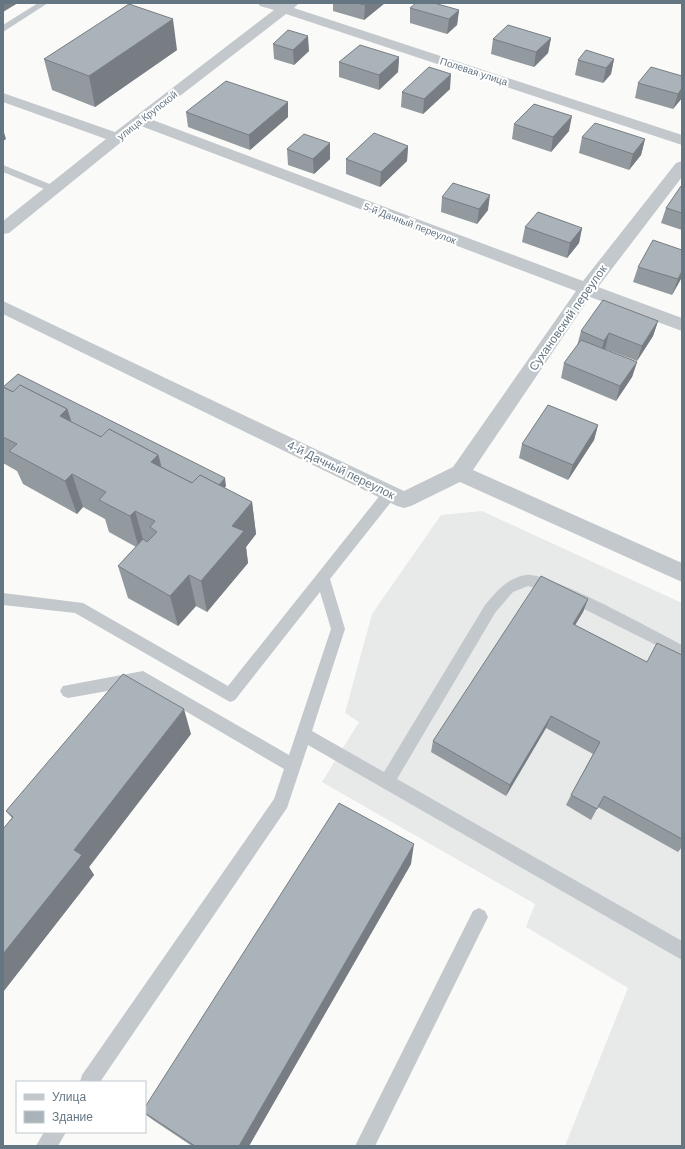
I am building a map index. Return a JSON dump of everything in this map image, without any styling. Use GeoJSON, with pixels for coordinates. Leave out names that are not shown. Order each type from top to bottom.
{"type":"FeatureCollection","features":[{"type":"Feature","properties":{"kind":"street","name":"Полевая улица"},"geometry":{"type":"LineString","coordinates":[[265,3],[288,6],[682,140]]}},
{"type":"Feature","properties":{"kind":"street","name":"улица Крупской"},"geometry":{"type":"LineString","coordinates":[[3,229],[139,120],[288,6]]}},
{"type":"Feature","properties":{"kind":"street"},"geometry":{"type":"LineString","coordinates":[[3,97],[117,138]]}},
{"type":"Feature","properties":{"kind":"street","name":"5-й Дачный переулок"},"geometry":{"type":"LineString","coordinates":[[139,120],[682,325]]}},
{"type":"Feature","properties":{"kind":"street","name":"Сухановский переулок"},"geometry":{"type":"LineString","coordinates":[[460,473],[586,290],[682,166]]}},
{"type":"Feature","properties":{"kind":"street","name":"4-й Дачный переулок"},"geometry":{"type":"LineString","coordinates":[[3,307],[404,500],[460,473]]}},
{"type":"Feature","properties":{"kind":"street"},"geometry":{"type":"LineString","coordinates":[[460,473],[682,573]]}},
{"type":"Feature","properties":{"kind":"lane"},"geometry":{"type":"LineString","coordinates":[[3,29],[44,3]]}},
{"type":"Feature","properties":{"kind":"lane"},"geometry":{"type":"LineString","coordinates":[[3,168],[53,189]]}},
{"type":"Feature","properties":{"kind":"lane"},"geometry":{"type":"LineString","coordinates":[[3,599],[78,607],[230,695],[390,493]]}},
{"type":"Feature","properties":{"kind":"lane"},"geometry":{"type":"LineString","coordinates":[[90,1081],[281,803],[338,629],[324,577]]}},
{"type":"Feature","properties":{"kind":"lane"},"geometry":{"type":"LineString","coordinates":[[387,782],[490,609],[508,588],[527,580],[553,587],[682,652]]}},
{"type":"Feature","properties":{"kind":"lane"},"geometry":{"type":"LineString","coordinates":[[68,691],[143,678],[293,766]]}},
{"type":"Feature","properties":{"kind":"lane"},"geometry":{"type":"LineString","coordinates":[[303,734],[682,951]]}},
{"type":"Feature","properties":{"kind":"lane"},"geometry":{"type":"LineString","coordinates":[[364,1146],[479,917]]}},
{"type":"Feature","properties":{"kind":"lane"},"geometry":{"type":"LineString","coordinates":[[46,1146],[55,1133]]}},
{"type":"Feature","properties":{"kind":"shaded area"},"geometry":{"type":"Polygon","coordinates":[[[482,511],[682,603],[682,1146],[565,1146],[628,988],[526,927],[535,904],[322,782],[359,722],[345,713],[372,614],[441,515],[482,511]]]}},
{"type":"Feature","properties":{"kind":"building"},"geometry":{"type":"Polygon","coordinates":[[[356,3],[367,3],[365,5],[356,3]]]}},
{"type":"Feature","properties":{"kind":"building"},"geometry":{"type":"Polygon","coordinates":[[[416,3],[434,3],[459,10],[449,19],[410,8],[416,3]]]}},
{"type":"Feature","properties":{"kind":"building"},"geometry":{"type":"Polygon","coordinates":[[[129,4],[173,19],[89,76],[44,59],[129,4]]]}},
{"type":"Feature","properties":{"kind":"building"},"geometry":{"type":"Polygon","coordinates":[[[508,25],[551,38],[536,52],[493,39],[508,25]]]}},
{"type":"Feature","properties":{"kind":"building"},"geometry":{"type":"Polygon","coordinates":[[[288,30],[308,36],[293,50],[273,44],[288,30]]]}},
{"type":"Feature","properties":{"kind":"building"},"geometry":{"type":"Polygon","coordinates":[[[360,45],[399,57],[379,75],[339,62],[360,45]]]}},
{"type":"Feature","properties":{"kind":"building"},"geometry":{"type":"Polygon","coordinates":[[[586,50],[614,59],[606,68],[578,60],[586,50]]]}},
{"type":"Feature","properties":{"kind":"building"},"geometry":{"type":"Polygon","coordinates":[[[429,67],[451,74],[424,99],[402,92],[429,67]]]}},
{"type":"Feature","properties":{"kind":"building"},"geometry":{"type":"Polygon","coordinates":[[[651,67],[682,76],[682,88],[678,94],[638,83],[651,67]]]}},
{"type":"Feature","properties":{"kind":"building"},"geometry":{"type":"Polygon","coordinates":[[[226,81],[288,102],[249,135],[186,112],[226,81]]]}},
{"type":"Feature","properties":{"kind":"building"},"geometry":{"type":"Polygon","coordinates":[[[534,104],[572,116],[553,137],[514,124],[534,104]]]}},
{"type":"Feature","properties":{"kind":"building"},"geometry":{"type":"Polygon","coordinates":[[[595,123],[645,139],[633,154],[582,137],[595,123]]]}},
{"type":"Feature","properties":{"kind":"building"},"geometry":{"type":"Polygon","coordinates":[[[374,133],[408,146],[381,172],[346,159],[374,133]]]}},
{"type":"Feature","properties":{"kind":"building"},"geometry":{"type":"Polygon","coordinates":[[[304,134],[330,143],[313,159],[287,149],[304,134]]]}},
{"type":"Feature","properties":{"kind":"building"},"geometry":{"type":"Polygon","coordinates":[[[453,183],[490,195],[479,209],[442,197],[453,183]]]}},
{"type":"Feature","properties":{"kind":"building"},"geometry":{"type":"Polygon","coordinates":[[[682,186],[682,213],[666,208],[682,186]]]}},
{"type":"Feature","properties":{"kind":"building"},"geometry":{"type":"Polygon","coordinates":[[[538,212],[582,228],[570,243],[525,227],[538,212]]]}},
{"type":"Feature","properties":{"kind":"building"},"geometry":{"type":"Polygon","coordinates":[[[653,240],[682,250],[682,271],[678,279],[638,267],[653,240]]]}},
{"type":"Feature","properties":{"kind":"building"},"geometry":{"type":"Polygon","coordinates":[[[603,300],[658,321],[642,346],[609,333],[604,341],[581,331],[603,300]]]}},
{"type":"Feature","properties":{"kind":"building"},"geometry":{"type":"Polygon","coordinates":[[[581,340],[637,362],[620,386],[564,363],[581,340]]]}},
{"type":"Feature","properties":{"kind":"building"},"geometry":{"type":"Polygon","coordinates":[[[18,374],[225,478],[219,485],[200,475],[192,483],[161,467],[158,455],[109,429],[101,437],[71,422],[67,409],[20,385],[13,392],[3,387],[18,374]]]}},
{"type":"Feature","properties":{"kind":"building"},"geometry":{"type":"Polygon","coordinates":[[[20,385],[67,409],[60,416],[101,437],[109,429],[158,455],[151,462],[192,483],[200,475],[252,502],[232,526],[244,531],[201,581],[189,575],[170,596],[118,566],[143,539],[147,542],[157,532],[150,527],[155,521],[135,511],[130,516],[99,500],[106,492],[72,474],[65,481],[9,451],[17,444],[3,437],[3,387],[13,392],[20,385]]]}},
{"type":"Feature","properties":{"kind":"building"},"geometry":{"type":"Polygon","coordinates":[[[548,405],[598,425],[573,465],[522,444],[548,405]]]}},
{"type":"Feature","properties":{"kind":"building"},"geometry":{"type":"Polygon","coordinates":[[[541,576],[588,599],[573,624],[647,662],[657,643],[682,655],[682,839],[604,796],[597,809],[571,795],[600,742],[551,716],[510,785],[433,741],[541,576]]]}},
{"type":"Feature","properties":{"kind":"building"},"geometry":{"type":"Polygon","coordinates":[[[123,674],[184,709],[74,850],[82,855],[3,954],[3,829],[13,817],[6,811],[123,674]]]}},
{"type":"Feature","properties":{"kind":"building"},"geometry":{"type":"Polygon","coordinates":[[[339,803],[414,844],[239,1146],[195,1146],[146,1114],[146,1105],[339,803]]]}}]}
